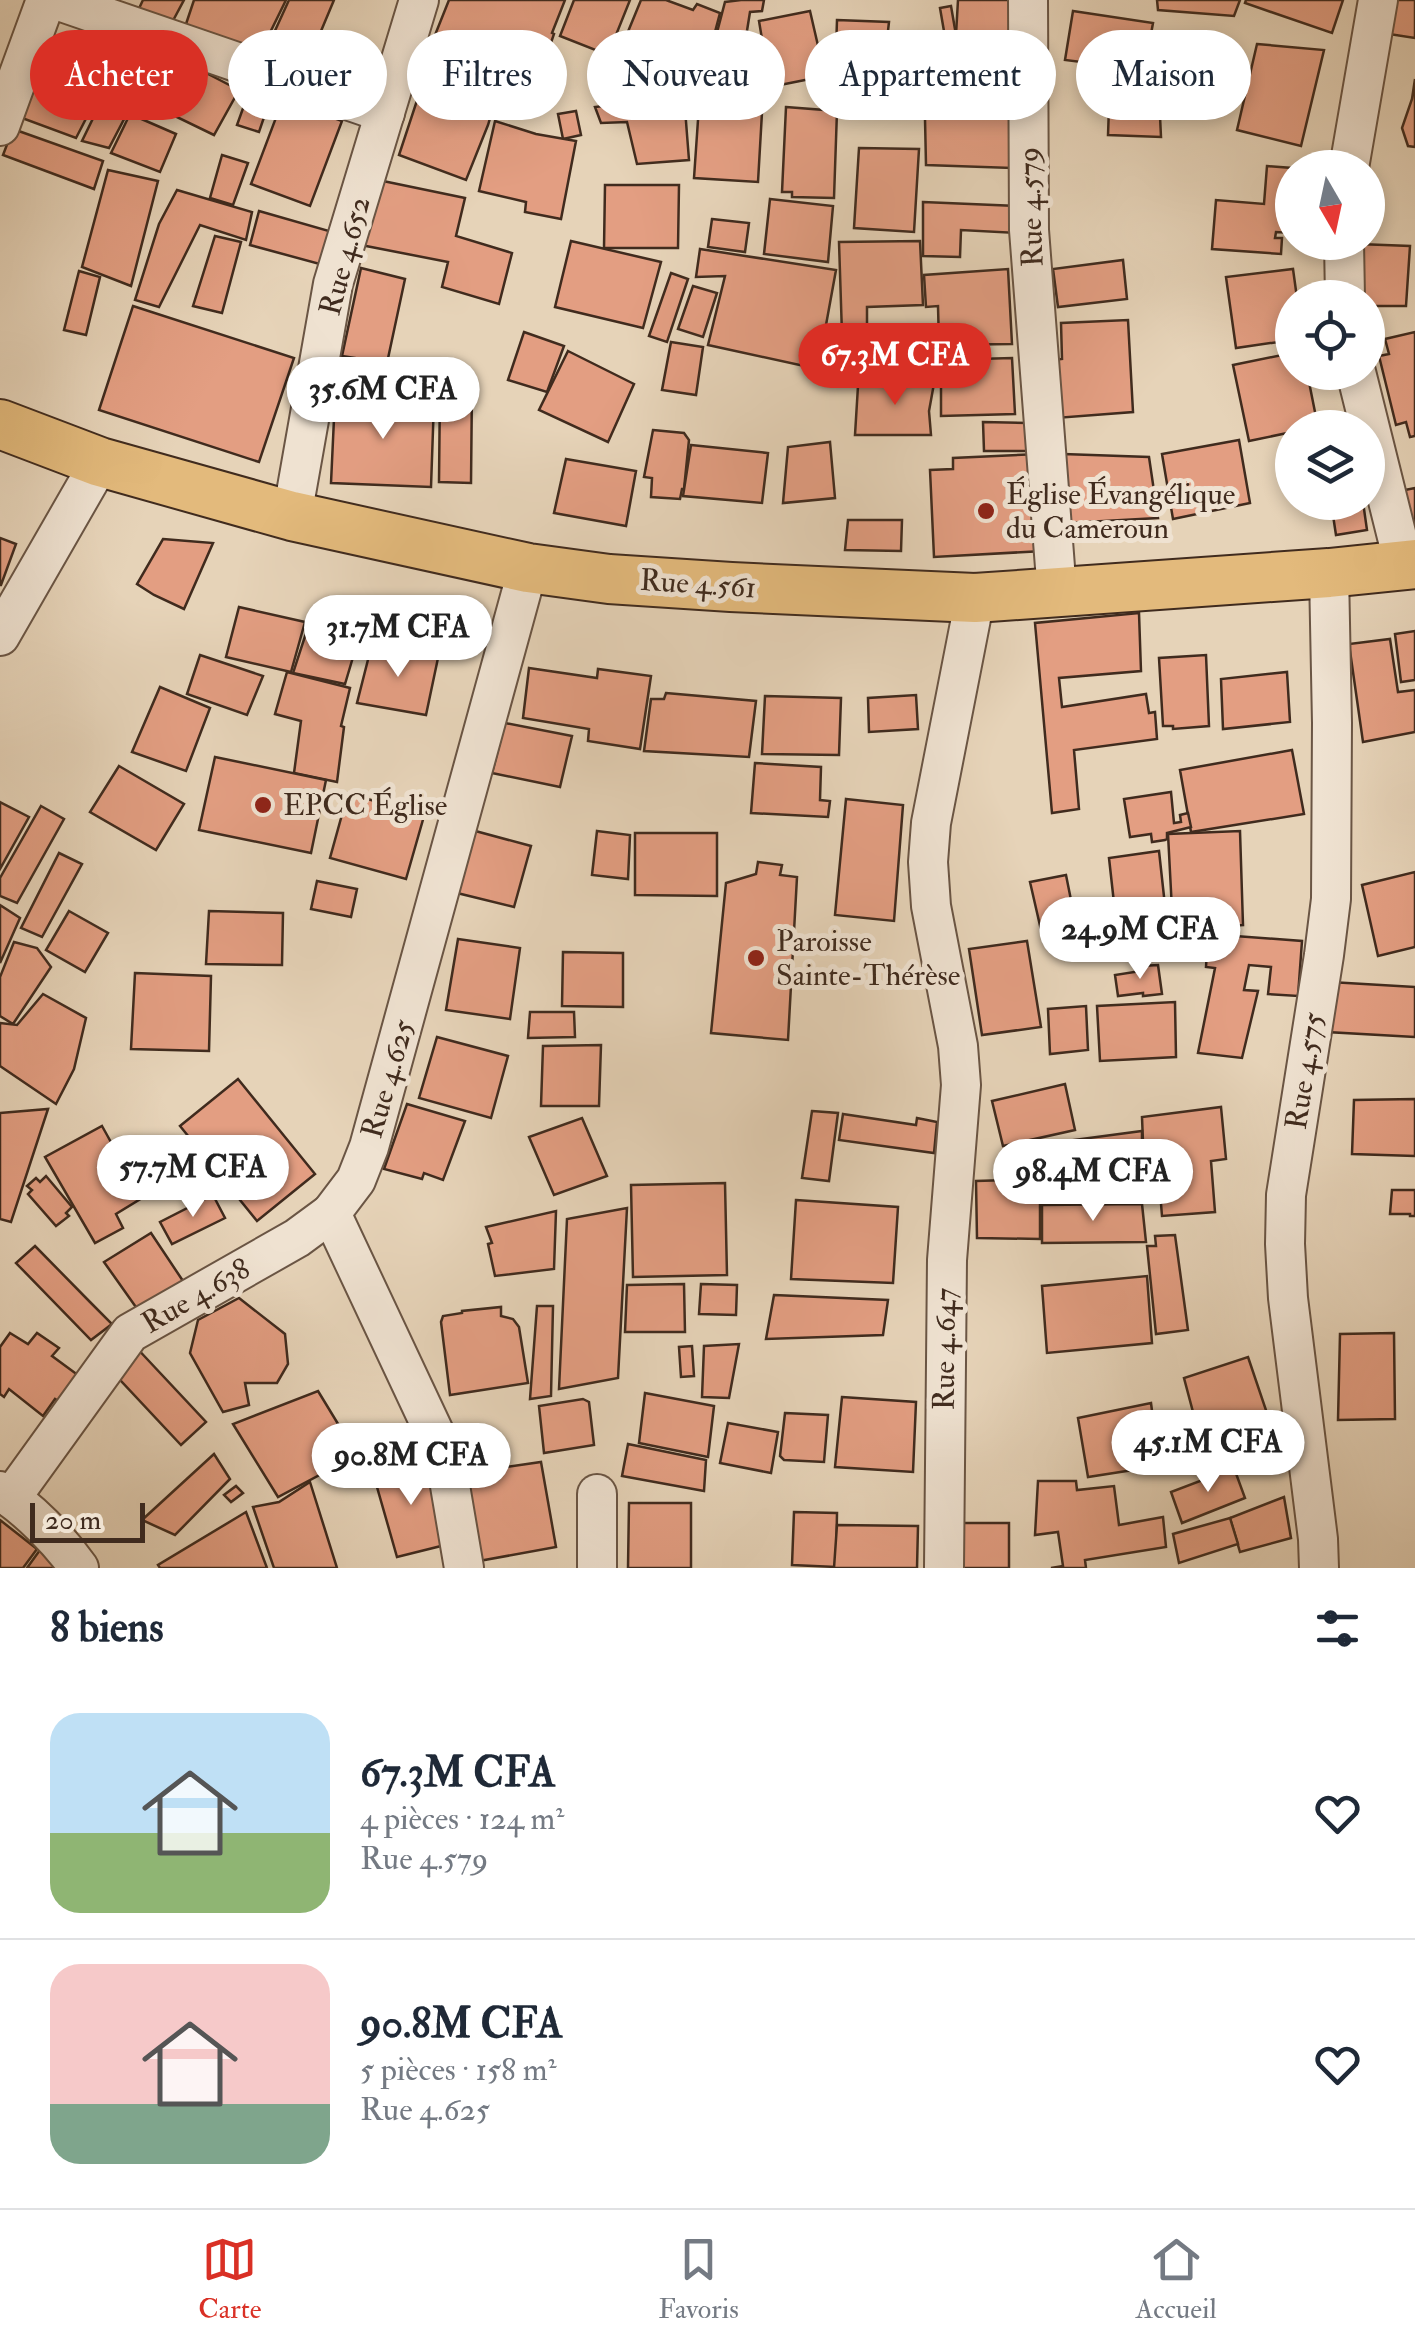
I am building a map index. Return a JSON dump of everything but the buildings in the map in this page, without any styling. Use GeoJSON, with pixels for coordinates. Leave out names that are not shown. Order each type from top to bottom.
{"type":"FeatureCollection","features":[{"type":"Feature","properties":{"kind":"main road","name":"Rue 4.561"},"geometry":{"type":"LineString","coordinates":[[0,424],[100,462],[292,516],[528,568],[609,578],[975,598],[1409,565]]}},
{"type":"Feature","properties":{"kind":"street"},"geometry":{"type":"LineString","coordinates":[[0,126],[46,0]]}},
{"type":"Feature","properties":{"kind":"street"},"geometry":{"type":"LineString","coordinates":[[56,0],[228,59]]}},
{"type":"Feature","properties":{"kind":"street","name":"Rue 4.652"},"geometry":{"type":"LineString","coordinates":[[387,106],[418,0]]}},
{"type":"Feature","properties":{"kind":"street","name":"Rue 4.579"},"geometry":{"type":"LineString","coordinates":[[1028,0],[1029,230],[1057,594]]}},
{"type":"Feature","properties":{"kind":"street"},"geometry":{"type":"LineString","coordinates":[[1352,150],[1378,0]]}},
{"type":"Feature","properties":{"kind":"street","name":"Rue 4.652"},"geometry":{"type":"LineString","coordinates":[[292,516],[334,284],[383,120]]}},
{"type":"Feature","properties":{"kind":"street"},"geometry":{"type":"LineString","coordinates":[[1361,390],[1409,565]]}},
{"type":"Feature","properties":{"kind":"street"},"geometry":{"type":"LineString","coordinates":[[0,636],[100,462]]}},
{"type":"Feature","properties":{"kind":"street","name":"Rue 4.625"},"geometry":{"type":"LineString","coordinates":[[331,1213],[356,1180],[369,1148],[528,568]]}},
{"type":"Feature","properties":{"kind":"street","name":"Rue 4.575"},"geometry":{"type":"LineString","coordinates":[[1319,1568],[1288,1298],[1285,1212],[1331,899],[1328,574]]}},
{"type":"Feature","properties":{"kind":"street","name":"Rue 4.647"},"geometry":{"type":"LineString","coordinates":[[944,1568],[946,1260],[961,1085],[958,1046],[931,906],[928,862],[931,824],[975,598]]}},
{"type":"Feature","properties":{"kind":"street"},"geometry":{"type":"LineString","coordinates":[[331,1213],[441,1447],[464,1568]]}},
{"type":"Feature","properties":{"kind":"street","name":"Rue 4.638"},"geometry":{"type":"LineString","coordinates":[[6,1495],[130,1333],[297,1238],[331,1213]]}},
{"type":"Feature","properties":{"kind":"street"},"geometry":{"type":"LineString","coordinates":[[596,1494],[597,1568]]}},
{"type":"Feature","properties":{"kind":"street"},"geometry":{"type":"LineString","coordinates":[[6,1495],[66,1550],[79,1568]]}},
{"type":"Feature","properties":{"kind":"place","name":"Église Évangélique du Cameroun"},"geometry":{"type":"Point","coordinates":[986,511]}},
{"type":"Feature","properties":{"kind":"place","name":"EPCC Église"},"geometry":{"type":"Point","coordinates":[263,805]}},
{"type":"Feature","properties":{"kind":"place","name":"Paroisse Sainte-Thérèse"},"geometry":{"type":"Point","coordinates":[756,958]}}]}
